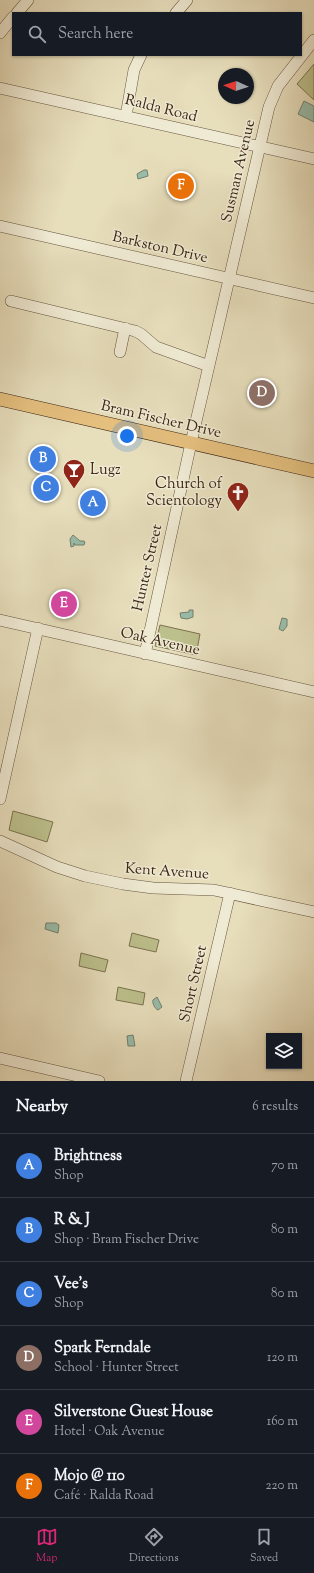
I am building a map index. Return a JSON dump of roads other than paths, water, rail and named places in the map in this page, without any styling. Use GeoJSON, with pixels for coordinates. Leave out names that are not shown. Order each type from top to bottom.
{"type":"FeatureCollection","features":[{"type":"Feature","properties":{"kind":"main road","name":"Bram Fischer Drive"},"geometry":{"type":"LineString","coordinates":[[0,399],[314,471]]}},
{"type":"Feature","properties":{"kind":"street"},"geometry":{"type":"LineString","coordinates":[[18,12],[28,0]]}},
{"type":"Feature","properties":{"kind":"street"},"geometry":{"type":"LineString","coordinates":[[177,12],[187,0]]}},
{"type":"Feature","properties":{"kind":"street"},"geometry":{"type":"LineString","coordinates":[[0,33],[12,18]]}},
{"type":"Feature","properties":{"kind":"street","name":"Susman Avenue"},"geometry":{"type":"LineString","coordinates":[[302,55],[314,40]]}},
{"type":"Feature","properties":{"kind":"street"},"geometry":{"type":"LineString","coordinates":[[126,116],[134,70],[141,56]]}},
{"type":"Feature","properties":{"kind":"street","name":"Susman Avenue"},"geometry":{"type":"LineString","coordinates":[[229,279],[259,147],[270,107],[278,86],[301,56]]}},
{"type":"Feature","properties":{"kind":"street","name":"Ralda Road"},"geometry":{"type":"LineString","coordinates":[[0,88],[314,159]]}},
{"type":"Feature","properties":{"kind":"street","name":"Barkston Drive"},"geometry":{"type":"LineString","coordinates":[[0,226],[314,298]]}},
{"type":"Feature","properties":{"kind":"street","name":"Hunter Street"},"geometry":{"type":"LineString","coordinates":[[145,654],[229,279]]}},
{"type":"Feature","properties":{"kind":"street"},"geometry":{"type":"LineString","coordinates":[[11,302],[125,328],[141,334],[156,347],[180,355],[192,361],[210,363]]}},
{"type":"Feature","properties":{"kind":"street"},"geometry":{"type":"LineString","coordinates":[[120,352],[125,328]]}},
{"type":"Feature","properties":{"kind":"street","name":"Oak Avenue"},"geometry":{"type":"LineString","coordinates":[[0,620],[314,692]]}},
{"type":"Feature","properties":{"kind":"street"},"geometry":{"type":"LineString","coordinates":[[0,799],[38,628]]}},
{"type":"Feature","properties":{"kind":"street","name":"Kent Avenue"},"geometry":{"type":"LineString","coordinates":[[0,841],[57,867],[86,876],[123,884],[153,888],[214,890],[314,912]]}},
{"type":"Feature","properties":{"kind":"street","name":"Short Street"},"geometry":{"type":"LineString","coordinates":[[186,1081],[230,893]]}},
{"type":"Feature","properties":{"kind":"street"},"geometry":{"type":"LineString","coordinates":[[0,1058],[99,1081]]}},
{"type":"Feature","properties":{"kind":"place","name":"Mojo @ 110"},"geometry":{"type":"Point","coordinates":[181,186]}},
{"type":"Feature","properties":{"kind":"place","name":"Spark Ferndale"},"geometry":{"type":"Point","coordinates":[262,393]}},
{"type":"Feature","properties":{"kind":"place","name":"R & J"},"geometry":{"type":"Point","coordinates":[43,459]}},
{"type":"Feature","properties":{"kind":"place","name":"Vee's"},"geometry":{"type":"Point","coordinates":[46,488]}},
{"type":"Feature","properties":{"kind":"place","name":"Lugz"},"geometry":{"type":"Point","coordinates":[74,490]}},
{"type":"Feature","properties":{"kind":"place","name":"Brightness"},"geometry":{"type":"Point","coordinates":[93,503]}},
{"type":"Feature","properties":{"kind":"place","name":"Church of Scientology"},"geometry":{"type":"Point","coordinates":[238,512]}},
{"type":"Feature","properties":{"kind":"place","name":"Silverstone Guest House"},"geometry":{"type":"Point","coordinates":[64,604]}}]}
